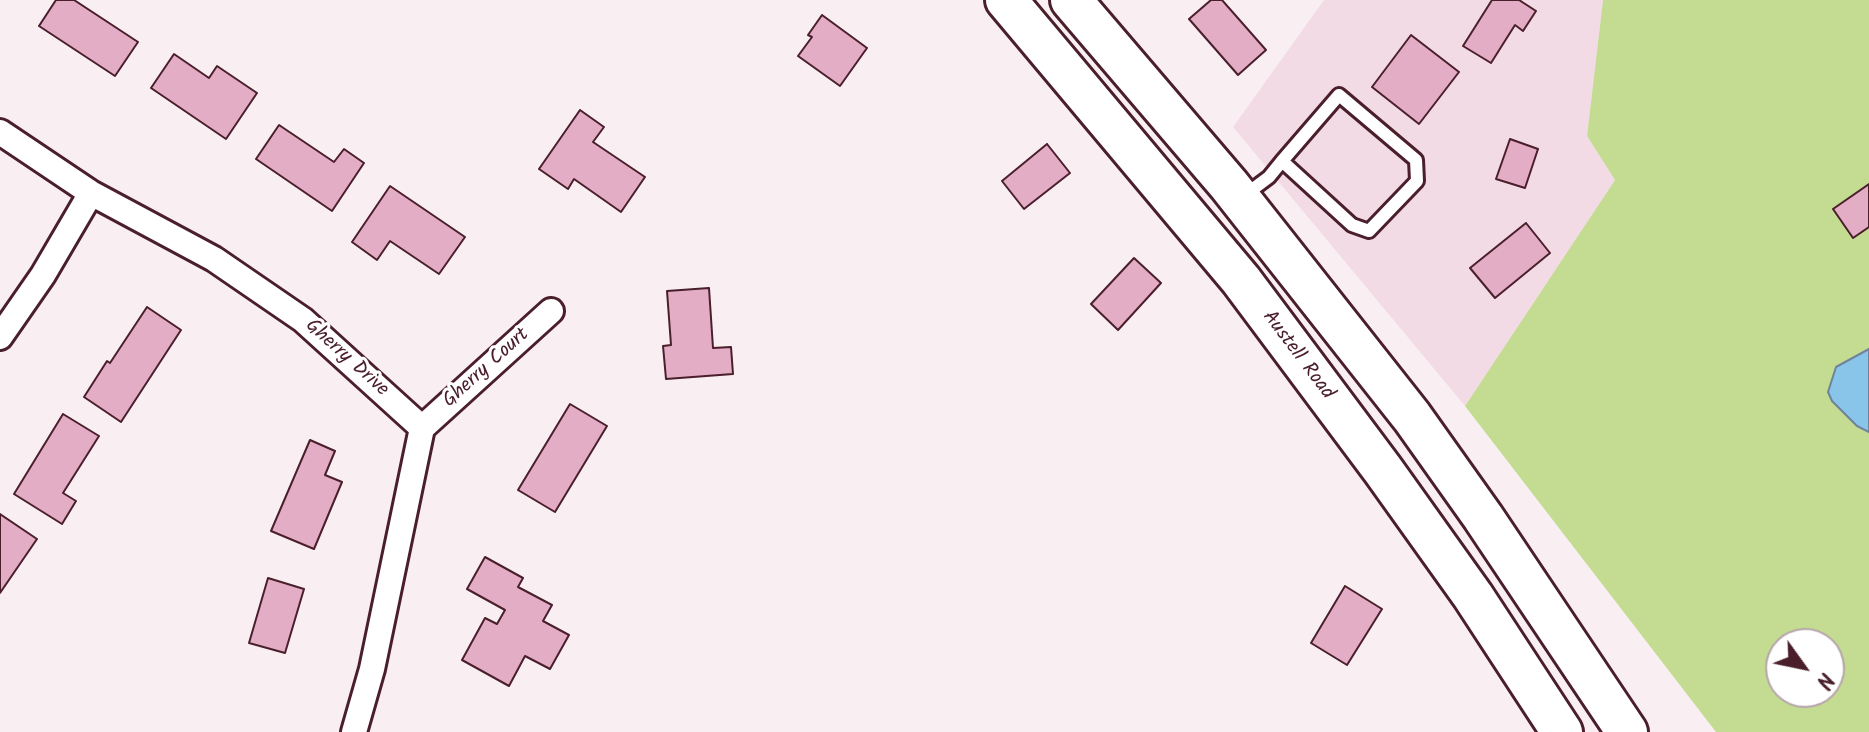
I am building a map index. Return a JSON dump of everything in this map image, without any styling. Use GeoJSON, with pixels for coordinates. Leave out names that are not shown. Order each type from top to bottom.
{"type":"FeatureCollection","features":[{"type":"Feature","properties":{"kind":"main road","name":"Austell Road"},"geometry":{"type":"LineString","coordinates":[[1006,0],[1241,280],[1473,596],[1562,732]]}},
{"type":"Feature","properties":{"kind":"main road"},"geometry":{"type":"LineString","coordinates":[[1071,0],[1240,199],[1412,417],[1627,732]]}},
{"type":"Feature","properties":{"kind":"street","name":"Gherry Drive"},"geometry":{"type":"LineString","coordinates":[[0,132],[91,193],[214,259],[303,320],[422,428]]}},
{"type":"Feature","properties":{"kind":"street"},"geometry":{"type":"LineString","coordinates":[[0,337],[43,275],[91,193]]}},
{"type":"Feature","properties":{"kind":"street","name":"Gherry Court"},"geometry":{"type":"LineString","coordinates":[[422,428],[551,311]]}},
{"type":"Feature","properties":{"kind":"street"},"geometry":{"type":"LineString","coordinates":[[354,732],[372,669],[422,428]]}},
{"type":"Feature","properties":{"kind":"lane"},"geometry":{"type":"LineString","coordinates":[[1240,199],[1269,177],[1282,161],[1339,95],[1416,160],[1417,181],[1369,231],[1352,225],[1282,161]]}},
{"type":"Feature","properties":{"kind":"shaded area"},"geometry":{"type":"Polygon","coordinates":[[[1324,0],[1603,0],[1587,136],[1615,180],[1465,406],[1233,127],[1324,0]]]}},
{"type":"Feature","properties":{"kind":"green space"},"geometry":{"type":"Polygon","coordinates":[[[1603,0],[1869,0],[1869,732],[1716,732],[1465,406],[1615,180],[1587,136],[1603,0]]]}},
{"type":"Feature","properties":{"kind":"water"},"geometry":{"type":"Polygon","coordinates":[[[1869,349],[1869,432],[1857,426],[1832,401],[1828,392],[1836,367],[1869,349]]]}},
{"type":"Feature","properties":{"kind":"building"},"geometry":{"type":"Polygon","coordinates":[[[56,0],[74,0],[138,42],[115,76],[39,26],[56,0]]]}},
{"type":"Feature","properties":{"kind":"building"},"geometry":{"type":"Polygon","coordinates":[[[1211,0],[1222,0],[1266,50],[1238,75],[1189,19],[1211,0]]]}},
{"type":"Feature","properties":{"kind":"building"},"geometry":{"type":"Polygon","coordinates":[[[1492,0],[1519,0],[1536,11],[1523,31],[1515,25],[1491,63],[1463,46],[1492,0]]]}},
{"type":"Feature","properties":{"kind":"building"},"geometry":{"type":"Polygon","coordinates":[[[822,15],[867,48],[840,86],[798,56],[812,37],[808,35],[822,15]]]}},
{"type":"Feature","properties":{"kind":"building"},"geometry":{"type":"Polygon","coordinates":[[[1411,35],[1459,72],[1419,124],[1372,87],[1411,35]]]}},
{"type":"Feature","properties":{"kind":"building"},"geometry":{"type":"Polygon","coordinates":[[[174,54],[209,78],[217,66],[257,93],[226,139],[151,88],[174,54]]]}},
{"type":"Feature","properties":{"kind":"building"},"geometry":{"type":"Polygon","coordinates":[[[580,110],[604,127],[593,142],[645,177],[621,212],[574,179],[568,189],[539,169],[580,110]]]}},
{"type":"Feature","properties":{"kind":"building"},"geometry":{"type":"Polygon","coordinates":[[[279,125],[334,162],[344,149],[364,163],[332,211],[256,159],[279,125]]]}},
{"type":"Feature","properties":{"kind":"building"},"geometry":{"type":"Polygon","coordinates":[[[1510,139],[1538,149],[1525,188],[1496,179],[1510,139]]]}},
{"type":"Feature","properties":{"kind":"building"},"geometry":{"type":"Polygon","coordinates":[[[1047,144],[1070,173],[1024,209],[1002,181],[1047,144]]]}},
{"type":"Feature","properties":{"kind":"building"},"geometry":{"type":"Polygon","coordinates":[[[1869,184],[1869,227],[1853,238],[1833,209],[1869,184]]]}},
{"type":"Feature","properties":{"kind":"building"},"geometry":{"type":"Polygon","coordinates":[[[390,186],[465,237],[439,274],[390,241],[377,260],[352,242],[390,186]]]}},
{"type":"Feature","properties":{"kind":"building"},"geometry":{"type":"Polygon","coordinates":[[[1526,223],[1550,253],[1495,298],[1470,268],[1526,223]]]}},
{"type":"Feature","properties":{"kind":"building"},"geometry":{"type":"Polygon","coordinates":[[[1134,258],[1161,283],[1118,330],[1091,304],[1134,258]]]}},
{"type":"Feature","properties":{"kind":"building"},"geometry":{"type":"Polygon","coordinates":[[[709,288],[713,348],[731,347],[733,374],[666,379],[663,346],[671,345],[667,291],[709,288]]]}},
{"type":"Feature","properties":{"kind":"building"},"geometry":{"type":"Polygon","coordinates":[[[147,307],[181,330],[121,422],[84,397],[147,307]]]}},
{"type":"Feature","properties":{"kind":"building"},"geometry":{"type":"Polygon","coordinates":[[[570,404],[607,426],[555,512],[518,490],[570,404]]]}},
{"type":"Feature","properties":{"kind":"building"},"geometry":{"type":"Polygon","coordinates":[[[63,414],[99,436],[63,493],[76,501],[62,524],[14,494],[63,414]]]}},
{"type":"Feature","properties":{"kind":"building"},"geometry":{"type":"Polygon","coordinates":[[[310,440],[335,451],[325,475],[342,482],[314,549],[271,531],[310,440]]]}},
{"type":"Feature","properties":{"kind":"building"},"geometry":{"type":"Polygon","coordinates":[[[0,514],[37,539],[0,593],[0,514]]]}},
{"type":"Feature","properties":{"kind":"building"},"geometry":{"type":"Polygon","coordinates":[[[485,557],[523,578],[518,587],[552,605],[543,621],[569,635],[550,669],[525,656],[509,686],[462,660],[485,618],[497,624],[505,610],[467,589],[485,557]]]}},
{"type":"Feature","properties":{"kind":"building"},"geometry":{"type":"Polygon","coordinates":[[[268,578],[304,589],[285,653],[249,643],[268,578]]]}},
{"type":"Feature","properties":{"kind":"building"},"geometry":{"type":"Polygon","coordinates":[[[1345,586],[1382,609],[1347,665],[1311,643],[1345,586]]]}}]}
